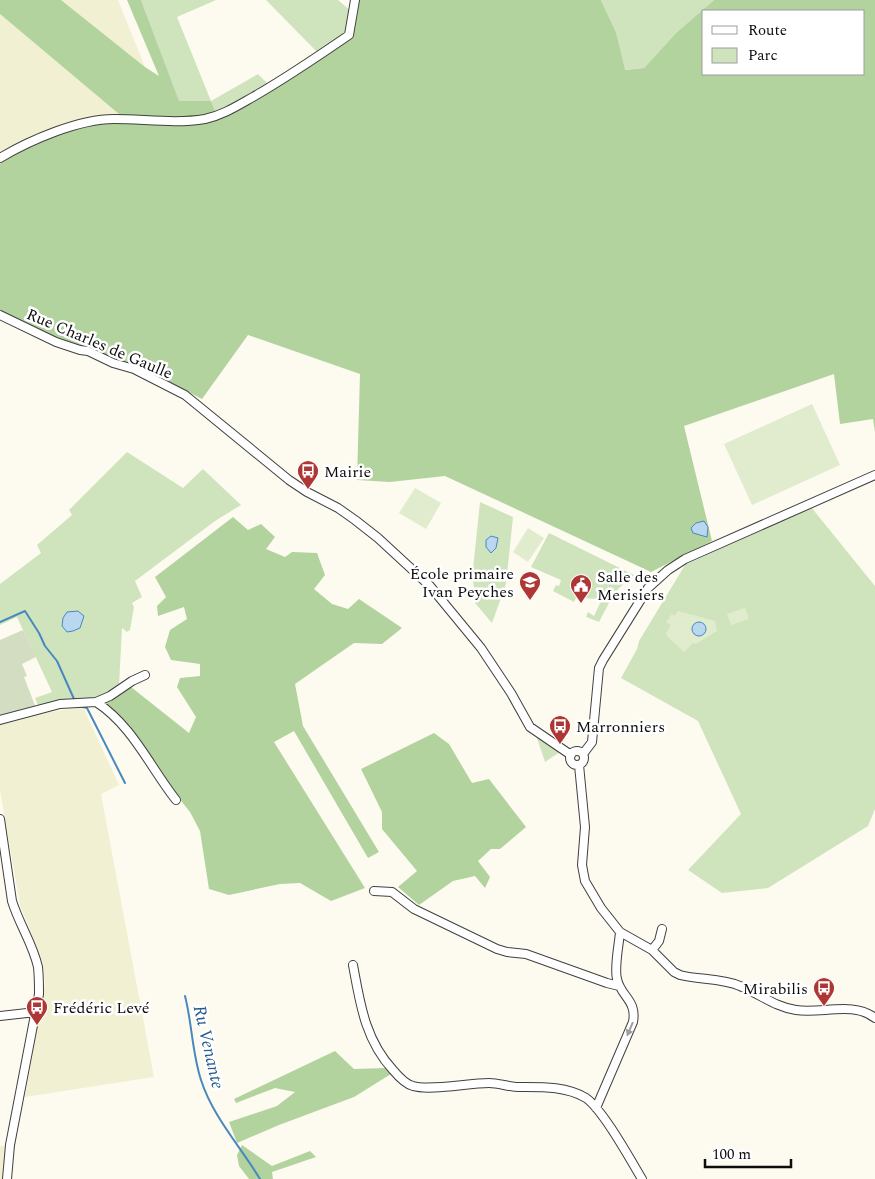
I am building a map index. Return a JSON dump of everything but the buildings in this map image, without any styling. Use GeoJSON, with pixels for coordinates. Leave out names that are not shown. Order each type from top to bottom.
{"type":"FeatureCollection","features":[{"type":"Feature","properties":{"kind":"street"},"geometry":{"type":"LineString","coordinates":[[0,158],[19,146],[70,126],[112,119],[177,121],[205,119],[224,114],[278,83],[349,36],[356,0]]}},
{"type":"Feature","properties":{"kind":"street","name":"Rue Charles de Gaulle"},"geometry":{"type":"LineString","coordinates":[[0,315],[56,342],[88,351],[113,363],[134,369],[185,395],[289,480],[338,508],[368,530],[430,586],[454,614],[498,673],[530,726],[571,756]]}},
{"type":"Feature","properties":{"kind":"street"},"geometry":{"type":"LineString","coordinates":[[579,765],[584,760],[583,754],[592,742],[599,668],[648,588],[659,577],[673,566],[685,560],[875,475]]}},
{"type":"Feature","properties":{"kind":"street"},"geometry":{"type":"LineString","coordinates":[[0,720],[60,704],[96,702],[110,696],[132,681],[145,675]]}},
{"type":"Feature","properties":{"kind":"street"},"geometry":{"type":"LineString","coordinates":[[96,702],[118,719],[128,731],[176,800]]}},
{"type":"Feature","properties":{"kind":"street"},"geometry":{"type":"LineString","coordinates":[[579,765],[572,763],[571,756],[576,752],[583,754]]}},
{"type":"Feature","properties":{"kind":"street"},"geometry":{"type":"LineString","coordinates":[[579,765],[585,827],[583,874],[591,893],[620,932],[652,950],[674,972],[680,975],[740,986],[782,1008],[799,1011],[853,1010],[862,1011],[875,1018]]}},
{"type":"Feature","properties":{"kind":"street"},"geometry":{"type":"LineString","coordinates":[[0,819],[12,902],[38,966],[39,994],[10,1145],[7,1179]]}},
{"type":"Feature","properties":{"kind":"street"},"geometry":{"type":"LineString","coordinates":[[374,891],[392,892],[414,909],[497,949],[526,954],[619,986]]}},
{"type":"Feature","properties":{"kind":"street"},"geometry":{"type":"LineString","coordinates":[[652,950],[659,941],[662,929]]}},
{"type":"Feature","properties":{"kind":"street"},"geometry":{"type":"LineString","coordinates":[[596,1108],[633,1022],[635,1012],[619,986],[616,977],[620,932]]}},
{"type":"Feature","properties":{"kind":"street"},"geometry":{"type":"LineString","coordinates":[[353,965],[360,1006],[372,1043],[385,1062],[402,1080],[411,1086],[423,1088],[491,1083],[515,1087],[559,1088],[586,1098],[596,1108],[642,1179]]}},
{"type":"Feature","properties":{"kind":"street"},"geometry":{"type":"LineString","coordinates":[[0,1016],[36,1012]]}},
{"type":"Feature","properties":{"kind":"green space"},"geometry":{"type":"Polygon","coordinates":[[[0,0],[61,0],[159,76],[127,0],[141,0],[179,101],[211,101],[217,115],[349,36],[355,0],[601,0],[616,32],[625,70],[644,68],[676,33],[702,10],[702,75],[865,75],[865,10],[702,10],[714,0],[875,0],[875,432],[873,419],[840,424],[834,374],[684,426],[712,541],[651,572],[445,476],[390,482],[357,480],[360,374],[248,335],[202,399],[148,371],[48,337],[0,313],[0,154],[48,130],[86,119],[119,114],[0,14],[0,0]]]}},
{"type":"Feature","properties":{"kind":"green space"},"geometry":{"type":"Polygon","coordinates":[[[61,0],[118,0],[145,67],[61,0]]]}},
{"type":"Feature","properties":{"kind":"green space"},"geometry":{"type":"Polygon","coordinates":[[[141,0],[216,0],[177,17],[211,101],[179,102],[141,0]]]}},
{"type":"Feature","properties":{"kind":"green space"},"geometry":{"type":"Polygon","coordinates":[[[266,0],[338,0],[353,13],[349,35],[320,55],[266,0]]]}},
{"type":"Feature","properties":{"kind":"green space"},"geometry":{"type":"Polygon","coordinates":[[[601,0],[714,0],[676,33],[644,68],[624,70],[616,32],[601,0]]]}},
{"type":"Feature","properties":{"kind":"green space"},"geometry":{"type":"Polygon","coordinates":[[[0,14],[120,114],[86,119],[48,130],[0,154],[0,14]]]}},
{"type":"Feature","properties":{"kind":"green space"},"geometry":{"type":"Polygon","coordinates":[[[258,74],[271,87],[217,115],[211,101],[258,74]]]}},
{"type":"Feature","properties":{"kind":"green space"},"geometry":{"type":"Polygon","coordinates":[[[812,404],[840,465],[752,505],[724,444],[812,404]]]}},
{"type":"Feature","properties":{"kind":"green space"},"geometry":{"type":"Polygon","coordinates":[[[127,452],[183,488],[203,469],[241,505],[215,521],[135,581],[142,597],[132,603],[134,607],[130,630],[127,632],[122,628],[119,686],[101,696],[67,702],[40,710],[35,698],[52,692],[17,617],[0,625],[0,584],[41,553],[37,545],[72,515],[69,510],[127,452]]]}},
{"type":"Feature","properties":{"kind":"green space"},"geometry":{"type":"Polygon","coordinates":[[[415,488],[441,503],[426,529],[399,513],[415,488]]]}},
{"type":"Feature","properties":{"kind":"green space"},"geometry":{"type":"Polygon","coordinates":[[[480,502],[513,517],[506,584],[492,623],[475,603],[472,579],[480,502]]]}},
{"type":"Feature","properties":{"kind":"green space"},"geometry":{"type":"Polygon","coordinates":[[[811,507],[875,586],[875,809],[868,826],[768,888],[722,893],[688,870],[741,814],[698,721],[621,678],[637,649],[639,641],[685,565],[811,507]]]}},
{"type":"Feature","properties":{"kind":"green space"},"geometry":{"type":"Polygon","coordinates":[[[233,517],[248,530],[261,524],[275,537],[266,549],[285,557],[292,552],[317,553],[325,575],[314,589],[332,604],[348,609],[359,599],[402,628],[382,644],[354,643],[295,684],[303,726],[379,852],[368,858],[294,731],[274,742],[365,888],[331,901],[300,883],[280,884],[229,895],[209,889],[200,831],[190,812],[129,726],[102,703],[115,698],[131,687],[189,733],[196,717],[177,687],[180,678],[200,676],[200,664],[171,660],[165,647],[170,630],[187,619],[184,607],[158,616],[157,606],[166,597],[155,577],[233,517]]]}},
{"type":"Feature","properties":{"kind":"green space"},"geometry":{"type":"Polygon","coordinates":[[[528,528],[544,538],[528,562],[513,552],[528,528]]]}},
{"type":"Feature","properties":{"kind":"green space"},"geometry":{"type":"Polygon","coordinates":[[[549,533],[634,575],[618,589],[599,622],[586,617],[588,612],[594,616],[600,603],[597,601],[598,599],[577,596],[574,602],[553,591],[556,585],[559,586],[561,580],[531,567],[549,533]]]}},
{"type":"Feature","properties":{"kind":"green space"},"geometry":{"type":"Polygon","coordinates":[[[745,608],[749,619],[731,625],[727,614],[745,608]]]}},
{"type":"Feature","properties":{"kind":"green space"},"geometry":{"type":"Polygon","coordinates":[[[678,611],[715,621],[717,631],[696,644],[693,643],[684,652],[666,633],[671,625],[666,622],[672,614],[674,616],[678,611]]]}},
{"type":"Feature","properties":{"kind":"green space"},"geometry":{"type":"Polygon","coordinates":[[[23,630],[36,657],[22,664],[27,676],[24,677],[36,708],[0,717],[0,640],[23,630]]]}},
{"type":"Feature","properties":{"kind":"green space"},"geometry":{"type":"Polygon","coordinates":[[[83,707],[119,785],[101,794],[154,1077],[25,1097],[45,983],[42,960],[20,905],[0,790],[0,724],[36,714],[83,707]]]}},
{"type":"Feature","properties":{"kind":"green space"},"geometry":{"type":"Polygon","coordinates":[[[434,733],[449,744],[472,783],[489,779],[526,827],[500,849],[491,849],[478,861],[490,877],[485,888],[475,876],[453,881],[419,905],[398,887],[417,871],[382,829],[382,812],[361,769],[434,733]]]}},
{"type":"Feature","properties":{"kind":"green space"},"geometry":{"type":"Polygon","coordinates":[[[536,735],[560,752],[545,762],[536,735]]]}},
{"type":"Feature","properties":{"kind":"green space"},"geometry":{"type":"Polygon","coordinates":[[[335,1051],[354,1069],[386,1068],[391,1074],[354,1097],[237,1143],[229,1122],[277,1106],[295,1092],[275,1088],[236,1103],[234,1099],[335,1051]]]}},
{"type":"Feature","properties":{"kind":"green space"},"geometry":{"type":"Polygon","coordinates":[[[242,1145],[272,1166],[310,1151],[316,1157],[272,1172],[273,1179],[249,1179],[239,1166],[237,1155],[242,1145]]]}},
{"type":"Feature","properties":{"kind":"green space"},"geometry":{"type":"Polygon","coordinates":[[[0,1146],[5,1146],[4,1179],[0,1179],[0,1146]]]}},
{"type":"Feature","properties":{"kind":"water"},"geometry":{"type":"Polygon","coordinates":[[[704,521],[708,527],[707,537],[693,533],[691,528],[696,523],[704,521]]]}},
{"type":"Feature","properties":{"kind":"water"},"geometry":{"type":"Polygon","coordinates":[[[491,536],[498,538],[496,548],[491,553],[486,547],[486,540],[491,536]]]}},
{"type":"Feature","properties":{"kind":"water"},"geometry":{"type":"Polygon","coordinates":[[[78,611],[84,616],[80,628],[67,632],[62,626],[63,618],[67,612],[78,611]]]}},
{"type":"Feature","properties":{"kind":"water"},"geometry":{"type":"Polygon","coordinates":[[[699,622],[704,624],[706,629],[704,634],[699,636],[694,634],[692,629],[694,624],[699,622]]]}},
{"type":"Feature","properties":{"kind":"waterway"},"geometry":{"type":"LineString","coordinates":[[0,622],[25,611],[45,646],[57,661],[74,699]]}},
{"type":"Feature","properties":{"kind":"waterway"},"geometry":{"type":"LineString","coordinates":[[79,706],[87,708],[125,783]]}},
{"type":"Feature","properties":{"kind":"waterway","name":"Ru Venante"},"geometry":{"type":"LineString","coordinates":[[185,996],[196,1059],[206,1094],[220,1119],[260,1179]]}},
{"type":"Feature","properties":{"kind":"place","name":"Mairie"},"geometry":{"type":"Point","coordinates":[308,490]}},
{"type":"Feature","properties":{"kind":"place","name":"École primaire Ivan Peyches"},"geometry":{"type":"Point","coordinates":[530,601]}},
{"type":"Feature","properties":{"kind":"place","name":"Salle des Merisiers"},"geometry":{"type":"Point","coordinates":[581,604]}},
{"type":"Feature","properties":{"kind":"place","name":"Marronniers"},"geometry":{"type":"Point","coordinates":[560,745]}},
{"type":"Feature","properties":{"kind":"place","name":"Mirabilis"},"geometry":{"type":"Point","coordinates":[824,1007]}},
{"type":"Feature","properties":{"kind":"place","name":"Frédéric Levé"},"geometry":{"type":"Point","coordinates":[37,1026]}}]}
